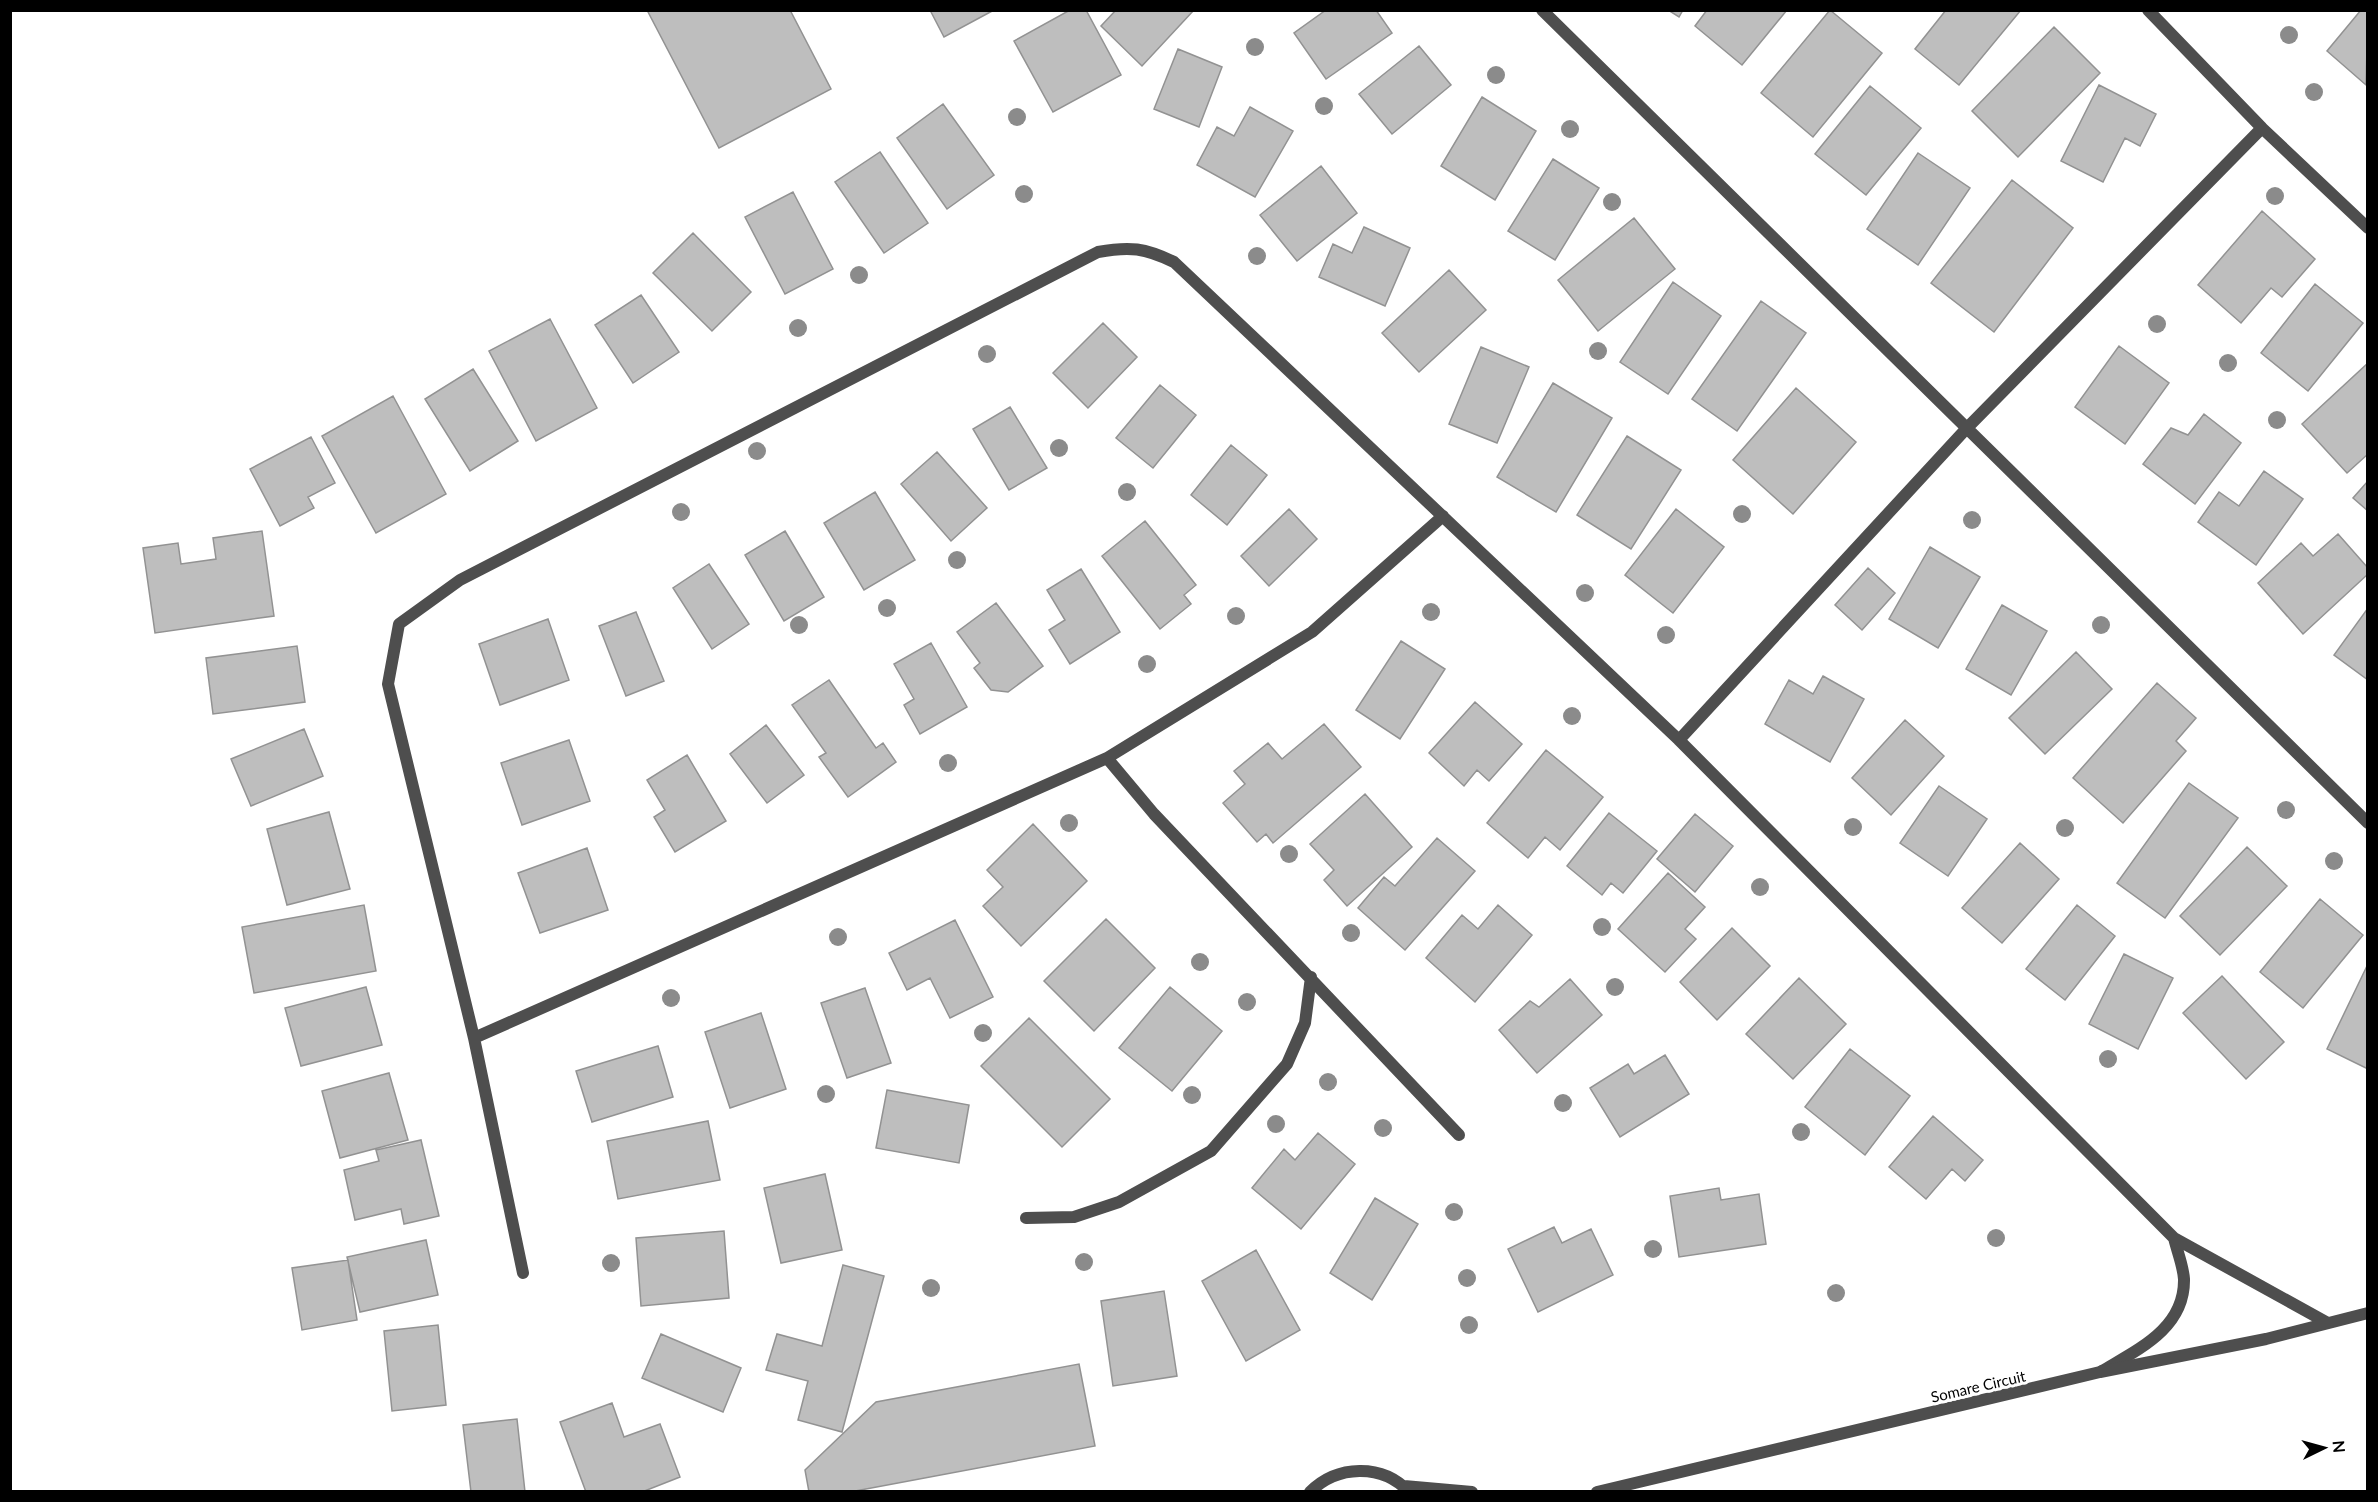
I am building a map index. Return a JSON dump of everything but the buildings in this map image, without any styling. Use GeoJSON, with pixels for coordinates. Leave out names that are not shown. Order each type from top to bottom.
{"type":"FeatureCollection","features":[{"type":"Feature","properties":{"kind":"street"},"geometry":{"type":"LineString","coordinates":[[1542,10],[2367,823]]}},
{"type":"Feature","properties":{"kind":"street"},"geometry":{"type":"LineString","coordinates":[[2148,10],[2262,128],[2367,228]]}},
{"type":"Feature","properties":{"kind":"street"},"geometry":{"type":"LineString","coordinates":[[1679,740],[1966,429],[2262,128]]}},
{"type":"Feature","properties":{"kind":"street"},"geometry":{"type":"LineString","coordinates":[[523,1273],[474,1038],[388,684],[399,624],[460,580],[1098,252],[1124,247],[1150,250],[1174,262],[1679,740],[2174,1238],[2326,1322]]}},
{"type":"Feature","properties":{"kind":"street"},"geometry":{"type":"LineString","coordinates":[[474,1038],[1107,758],[1312,632],[1443,516]]}},
{"type":"Feature","properties":{"kind":"street"},"geometry":{"type":"LineString","coordinates":[[1107,758],[1154,814],[1459,1135]]}},
{"type":"Feature","properties":{"kind":"street"},"geometry":{"type":"LineString","coordinates":[[1026,1218],[1074,1217],[1119,1202],[1211,1151],[1287,1064],[1305,1023],[1311,977]]}},
{"type":"Feature","properties":{"kind":"street"},"geometry":{"type":"LineString","coordinates":[[2100,1372],[2152,1341],[2171,1322],[2183,1295],[2184,1276],[2174,1238]]}},
{"type":"Feature","properties":{"kind":"street","name":"Somare Circuit"},"geometry":{"type":"LineString","coordinates":[[1597,1491],[2100,1372],[2266,1339],[2367,1313]]}},
{"type":"Feature","properties":{"kind":"street"},"geometry":{"type":"LineString","coordinates":[[1310,1491],[1333,1475],[1351,1471],[1370,1471],[1388,1476],[1407,1489],[1472,1491]]}}]}
